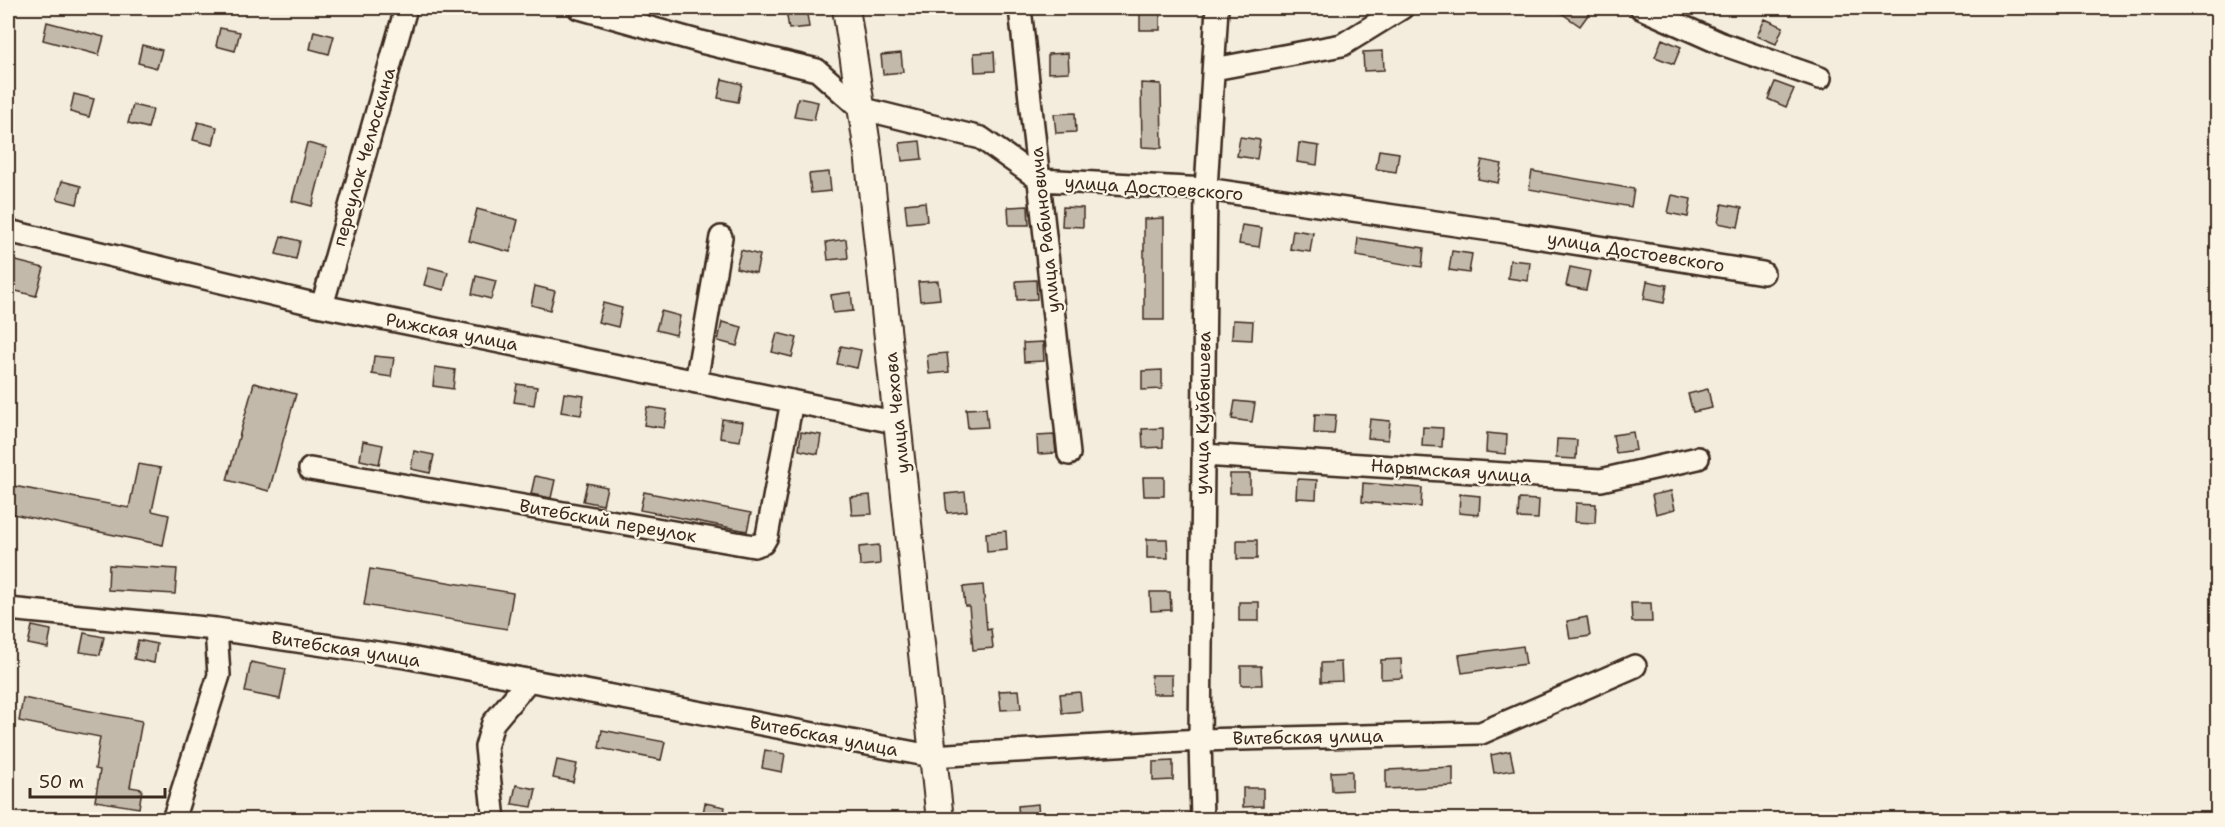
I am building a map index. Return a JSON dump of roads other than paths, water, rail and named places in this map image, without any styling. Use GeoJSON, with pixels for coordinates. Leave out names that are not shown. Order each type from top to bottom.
{"type":"FeatureCollection","features":[{"type":"Feature","properties":{"kind":"street","name":"переулок Челюскина"},"geometry":{"type":"LineString","coordinates":[[322,306],[406,8]]}},
{"type":"Feature","properties":{"kind":"street","name":"улица Достоевского"},"geometry":{"type":"LineString","coordinates":[[579,8],[701,42],[817,70],[860,108],[981,138],[1040,180],[1206,189],[1498,231],[1763,273]]}},
{"type":"Feature","properties":{"kind":"street","name":"улица Чехова"},"geometry":{"type":"LineString","coordinates":[[846,8],[868,152],[899,423],[931,756],[940,819]]}},
{"type":"Feature","properties":{"kind":"street","name":"улица Рабиновича"},"geometry":{"type":"LineString","coordinates":[[1020,8],[1069,453]]}},
{"type":"Feature","properties":{"kind":"street","name":"улица Куйбышева"},"geometry":{"type":"LineString","coordinates":[[1202,819],[1200,740],[1206,189],[1217,8]]}},
{"type":"Feature","properties":{"kind":"street"},"geometry":{"type":"LineString","coordinates":[[1214,69],[1342,45],[1402,8]]}},
{"type":"Feature","properties":{"kind":"street"},"geometry":{"type":"LineString","coordinates":[[1641,8],[1722,44],[1820,78]]}},
{"type":"Feature","properties":{"kind":"street","name":"Рижская улица"},"geometry":{"type":"LineString","coordinates":[[8,231],[322,306],[899,423]]}},
{"type":"Feature","properties":{"kind":"street"},"geometry":{"type":"LineString","coordinates":[[696,382],[721,237]]}},
{"type":"Feature","properties":{"kind":"street","name":"Витебский переулок"},"geometry":{"type":"LineString","coordinates":[[310,469],[754,546],[763,543],[767,536],[792,401]]}},
{"type":"Feature","properties":{"kind":"street","name":"Нарымская улица"},"geometry":{"type":"LineString","coordinates":[[1203,455],[1601,480],[1698,458]]}},
{"type":"Feature","properties":{"kind":"street","name":"Витебская улица"},"geometry":{"type":"LineString","coordinates":[[8,609],[216,629],[405,657],[931,756],[1200,740],[1480,734],[1635,666]]}},
{"type":"Feature","properties":{"kind":"street"},"geometry":{"type":"LineString","coordinates":[[173,819],[219,675],[216,629]]}},
{"type":"Feature","properties":{"kind":"street"},"geometry":{"type":"LineString","coordinates":[[494,819],[486,747],[493,723],[529,680]]}}]}
